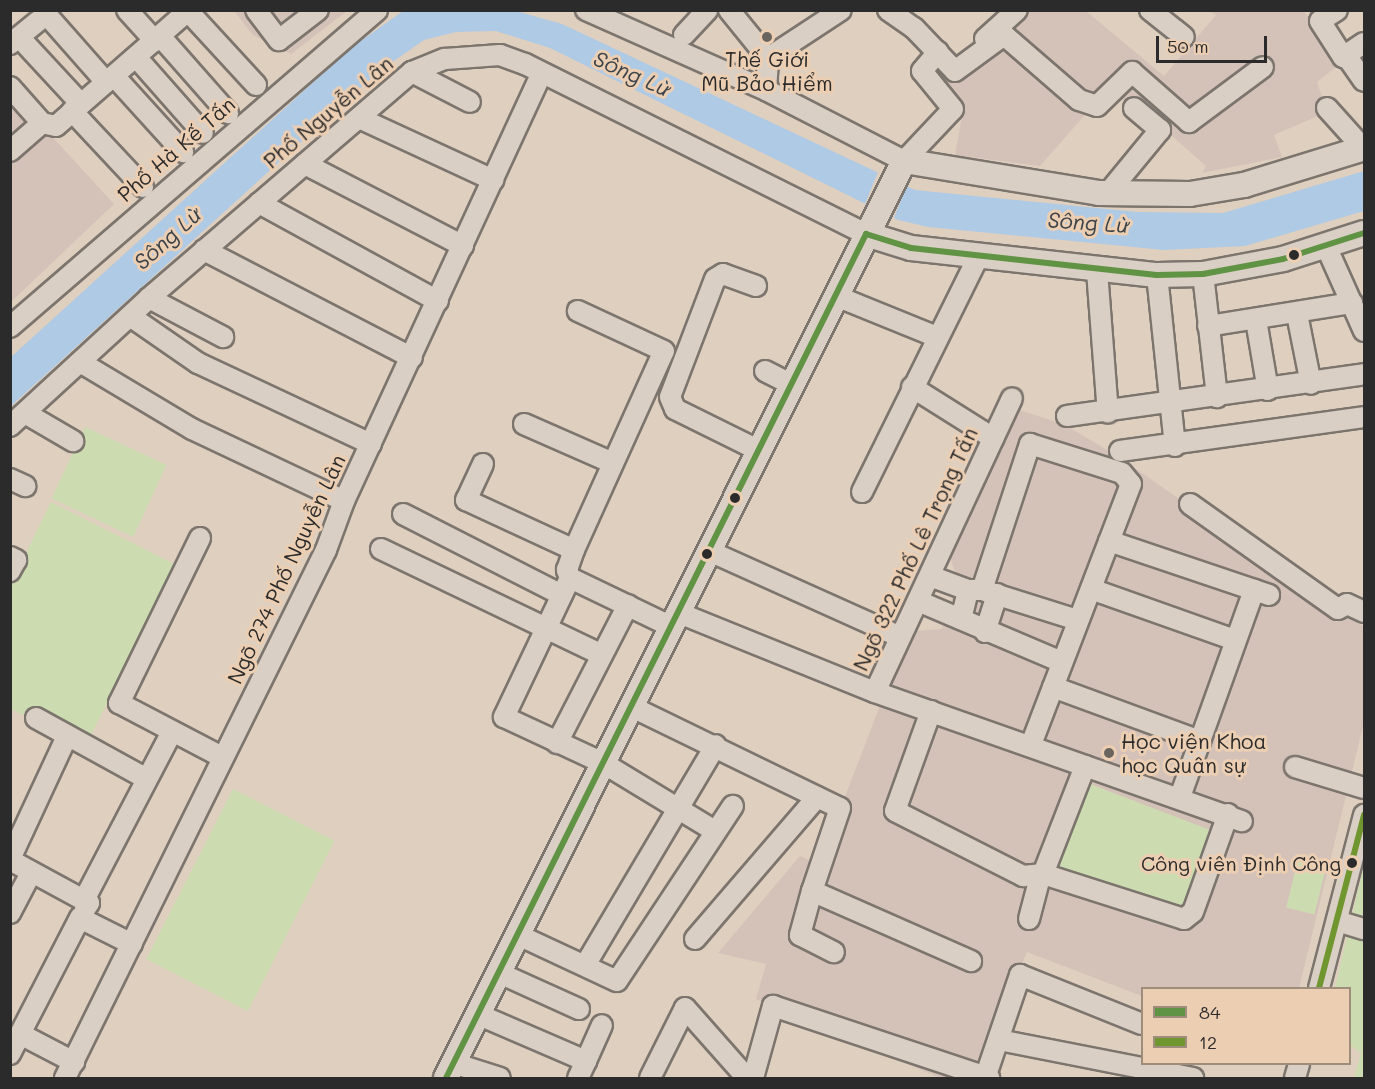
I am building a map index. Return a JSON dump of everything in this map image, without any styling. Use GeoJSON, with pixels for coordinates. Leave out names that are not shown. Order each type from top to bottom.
{"type":"FeatureCollection","features":[{"type":"Feature","properties":{"kind":"main road"},"geometry":{"type":"LineString","coordinates":[[450,1071],[497,972],[632,707],[900,168],[1108,193],[1190,194],[1244,185],[1364,148]]}},
{"type":"Feature","properties":{"kind":"main road"},"geometry":{"type":"LineString","coordinates":[[870,226],[911,248],[1098,271],[1157,275],[1203,274],[1326,246],[1365,233]]}},
{"type":"Feature","properties":{"kind":"street"},"geometry":{"type":"LineString","coordinates":[[127,10],[157,38],[228,113]]}},
{"type":"Feature","properties":{"kind":"street"},"geometry":{"type":"LineString","coordinates":[[256,10],[279,40],[318,10]]}},
{"type":"Feature","properties":{"kind":"street"},"geometry":{"type":"LineString","coordinates":[[586,10],[766,90],[900,168],[953,110],[922,71],[938,52]]}},
{"type":"Feature","properties":{"kind":"street"},"geometry":{"type":"LineString","coordinates":[[684,35],[707,10]]}},
{"type":"Feature","properties":{"kind":"street"},"geometry":{"type":"LineString","coordinates":[[729,10],[768,58],[766,90]]}},
{"type":"Feature","properties":{"kind":"street"},"geometry":{"type":"LineString","coordinates":[[888,10],[938,52],[953,70]]}},
{"type":"Feature","properties":{"kind":"street"},"geometry":{"type":"LineString","coordinates":[[953,70],[1017,10]]}},
{"type":"Feature","properties":{"kind":"street"},"geometry":{"type":"LineString","coordinates":[[1150,10],[1184,37]]}},
{"type":"Feature","properties":{"kind":"street"},"geometry":{"type":"LineString","coordinates":[[1337,10],[1320,21],[1343,57],[1365,43]]}},
{"type":"Feature","properties":{"kind":"street"},"geometry":{"type":"LineString","coordinates":[[10,87],[42,123],[57,126],[187,11],[256,85]]}},
{"type":"Feature","properties":{"kind":"street","name":"Phố Hà Kế Tấn"},"geometry":{"type":"LineString","coordinates":[[10,327],[375,11]]}},
{"type":"Feature","properties":{"kind":"street"},"geometry":{"type":"LineString","coordinates":[[768,58],[828,13]]}},
{"type":"Feature","properties":{"kind":"street"},"geometry":{"type":"LineString","coordinates":[[143,187],[76,107],[15,40],[40,14],[110,79],[183,152]]}},
{"type":"Feature","properties":{"kind":"street"},"geometry":{"type":"LineString","coordinates":[[953,70],[1004,35],[1078,100],[1097,106],[1132,72],[1189,122],[1263,67]]}},
{"type":"Feature","properties":{"kind":"street","name":"Phố Nguyễn Lân"},"geometry":{"type":"LineString","coordinates":[[18,419],[149,298],[412,72],[474,54],[500,55],[724,169],[870,226]]}},
{"type":"Feature","properties":{"kind":"street"},"geometry":{"type":"LineString","coordinates":[[136,57],[203,133]]}},
{"type":"Feature","properties":{"kind":"street"},"geometry":{"type":"LineString","coordinates":[[1350,61],[1365,81]]}},
{"type":"Feature","properties":{"kind":"street"},"geometry":{"type":"LineString","coordinates":[[412,72],[470,102]]}},
{"type":"Feature","properties":{"kind":"street","name":"Ngõ 274 Phố Nguyễn Lân"},"geometry":{"type":"LineString","coordinates":[[70,1070],[222,757],[326,550],[344,501],[540,76]]}},
{"type":"Feature","properties":{"kind":"street"},"geometry":{"type":"LineString","coordinates":[[1108,193],[1160,130],[1134,108]]}},
{"type":"Feature","properties":{"kind":"street"},"geometry":{"type":"LineString","coordinates":[[1327,108],[1364,148]]}},
{"type":"Feature","properties":{"kind":"street"},"geometry":{"type":"LineString","coordinates":[[359,118],[493,180]]}},
{"type":"Feature","properties":{"kind":"street"},"geometry":{"type":"LineString","coordinates":[[10,152],[42,123]]}},
{"type":"Feature","properties":{"kind":"street"},"geometry":{"type":"LineString","coordinates":[[305,164],[463,246]]}},
{"type":"Feature","properties":{"kind":"street"},"geometry":{"type":"LineString","coordinates":[[259,203],[438,301]]}},
{"type":"Feature","properties":{"kind":"street"},"geometry":{"type":"LineString","coordinates":[[1326,246],[1365,331]]}},
{"type":"Feature","properties":{"kind":"street"},"geometry":{"type":"LineString","coordinates":[[204,250],[412,357]]}},
{"type":"Feature","properties":{"kind":"street"},"geometry":{"type":"LineString","coordinates":[[862,492],[978,257]]}},
{"type":"Feature","properties":{"kind":"street"},"geometry":{"type":"LineString","coordinates":[[1098,271],[1108,413]]}},
{"type":"Feature","properties":{"kind":"street"},"geometry":{"type":"LineString","coordinates":[[756,286],[723,274],[715,279],[670,398],[675,409],[758,450]]}},
{"type":"Feature","properties":{"kind":"street"},"geometry":{"type":"LineString","coordinates":[[1203,274],[1217,398]]}},
{"type":"Feature","properties":{"kind":"street"},"geometry":{"type":"LineString","coordinates":[[1157,275],[1175,446]]}},
{"type":"Feature","properties":{"kind":"street"},"geometry":{"type":"LineString","coordinates":[[836,296],[937,337]]}},
{"type":"Feature","properties":{"kind":"street"},"geometry":{"type":"LineString","coordinates":[[149,298],[223,337]]}},
{"type":"Feature","properties":{"kind":"street"},"geometry":{"type":"LineString","coordinates":[[1208,326],[1297,314],[1352,303]]}},
{"type":"Feature","properties":{"kind":"street"},"geometry":{"type":"LineString","coordinates":[[578,311],[664,351],[574,550],[567,570],[566,587],[504,717],[603,763],[715,831]]}},
{"type":"Feature","properties":{"kind":"street"},"geometry":{"type":"LineString","coordinates":[[1297,314],[1311,384]]}},
{"type":"Feature","properties":{"kind":"street"},"geometry":{"type":"LineString","coordinates":[[130,316],[198,363],[371,444]]}},
{"type":"Feature","properties":{"kind":"street"},"geometry":{"type":"LineString","coordinates":[[1256,320],[1268,390]]}},
{"type":"Feature","properties":{"kind":"street"},"geometry":{"type":"LineString","coordinates":[[80,362],[183,424],[344,501]]}},
{"type":"Feature","properties":{"kind":"street"},"geometry":{"type":"LineString","coordinates":[[765,371],[791,384]]}},
{"type":"Feature","properties":{"kind":"street"},"geometry":{"type":"LineString","coordinates":[[1066,416],[1108,413],[1217,398],[1365,374]]}},
{"type":"Feature","properties":{"kind":"street"},"geometry":{"type":"LineString","coordinates":[[912,387],[993,438]]}},
{"type":"Feature","properties":{"kind":"street","name":"Ngõ 322 Phố Lê Trọng Tấn"},"geometry":{"type":"LineString","coordinates":[[404,514],[566,587],[675,620],[875,692],[1012,398]]}},
{"type":"Feature","properties":{"kind":"street"},"geometry":{"type":"LineString","coordinates":[[1120,451],[1175,446],[1365,417]]}},
{"type":"Feature","properties":{"kind":"street"},"geometry":{"type":"LineString","coordinates":[[18,419],[73,441]]}},
{"type":"Feature","properties":{"kind":"street"},"geometry":{"type":"LineString","coordinates":[[524,424],[613,463]]}},
{"type":"Feature","properties":{"kind":"street"},"geometry":{"type":"LineString","coordinates":[[962,619],[982,592],[1034,442],[1122,473],[1131,484],[1031,744]]}},
{"type":"Feature","properties":{"kind":"street"},"geometry":{"type":"LineString","coordinates":[[483,464],[466,500],[574,550]]}},
{"type":"Feature","properties":{"kind":"street"},"geometry":{"type":"LineString","coordinates":[[1190,504],[1338,609],[1347,604],[1365,612]]}},
{"type":"Feature","properties":{"kind":"street"},"geometry":{"type":"LineString","coordinates":[[201,538],[119,703],[222,757]]}},
{"type":"Feature","properties":{"kind":"street"},"geometry":{"type":"LineString","coordinates":[[1109,541],[1262,593],[1235,639],[1180,797]]}},
{"type":"Feature","properties":{"kind":"street"},"geometry":{"type":"LineString","coordinates":[[381,549],[602,655]]}},
{"type":"Feature","properties":{"kind":"street"},"geometry":{"type":"LineString","coordinates":[[709,551],[900,638]]}},
{"type":"Feature","properties":{"kind":"street"},"geometry":{"type":"LineString","coordinates":[[10,557],[16,560],[10,571]]}},
{"type":"Feature","properties":{"kind":"street"},"geometry":{"type":"LineString","coordinates":[[930,576],[1077,620]]}},
{"type":"Feature","properties":{"kind":"street"},"geometry":{"type":"LineString","coordinates":[[1091,589],[1235,639]]}},
{"type":"Feature","properties":{"kind":"street"},"geometry":{"type":"LineString","coordinates":[[982,592],[985,632]]}},
{"type":"Feature","properties":{"kind":"street"},"geometry":{"type":"LineString","coordinates":[[918,602],[962,619],[985,632],[1062,662]]}},
{"type":"Feature","properties":{"kind":"street"},"geometry":{"type":"LineString","coordinates":[[557,743],[628,605]]}},
{"type":"Feature","properties":{"kind":"street"},"geometry":{"type":"LineString","coordinates":[[1053,687],[1200,741]]}},
{"type":"Feature","properties":{"kind":"street"},"geometry":{"type":"LineString","coordinates":[[875,692],[1031,744],[1085,766],[1235,817],[1193,912],[1184,919],[1042,876],[1023,876],[896,811],[931,711]]}},
{"type":"Feature","properties":{"kind":"street"},"geometry":{"type":"LineString","coordinates":[[632,707],[840,808],[800,935],[834,952]]}},
{"type":"Feature","properties":{"kind":"street"},"geometry":{"type":"LineString","coordinates":[[36,718],[145,778]]}},
{"type":"Feature","properties":{"kind":"street"},"geometry":{"type":"LineString","coordinates":[[10,1054],[145,778],[172,732]]}},
{"type":"Feature","properties":{"kind":"street"},"geometry":{"type":"LineString","coordinates":[[67,736],[10,860],[132,944]]}},
{"type":"Feature","properties":{"kind":"street"},"geometry":{"type":"LineString","coordinates":[[587,962],[716,746]]}},
{"type":"Feature","properties":{"kind":"street"},"geometry":{"type":"LineString","coordinates":[[1029,919],[1042,876],[1085,766]]}},
{"type":"Feature","properties":{"kind":"street"},"geometry":{"type":"LineString","coordinates":[[1295,767],[1365,788]]}},
{"type":"Feature","properties":{"kind":"street"},"geometry":{"type":"LineString","coordinates":[[695,939],[818,797]]}},
{"type":"Feature","properties":{"kind":"street"},"geometry":{"type":"LineString","coordinates":[[516,934],[587,962],[617,981],[715,831],[734,806]]}},
{"type":"Feature","properties":{"kind":"street"},"geometry":{"type":"LineString","coordinates":[[1319,987],[1365,814]]}},
{"type":"Feature","properties":{"kind":"street"},"geometry":{"type":"LineString","coordinates":[[10,914],[31,873]]}},
{"type":"Feature","properties":{"kind":"street"},"geometry":{"type":"LineString","coordinates":[[812,891],[971,961]]}},
{"type":"Feature","properties":{"kind":"street"},"geometry":{"type":"LineString","coordinates":[[1337,921],[1365,929]]}},
{"type":"Feature","properties":{"kind":"street"},"geometry":{"type":"LineString","coordinates":[[497,972],[579,1009]]}},
{"type":"Feature","properties":{"kind":"street"},"geometry":{"type":"LineString","coordinates":[[753,1078],[773,1006],[987,1078],[1020,975],[1141,1023]]}},
{"type":"Feature","properties":{"kind":"street"},"geometry":{"type":"LineString","coordinates":[[650,1078],[685,1008],[747,1078]]}},
{"type":"Feature","properties":{"kind":"street"},"geometry":{"type":"LineString","coordinates":[[477,1014],[582,1070],[602,1025]]}},
{"type":"Feature","properties":{"kind":"street"},"geometry":{"type":"LineString","coordinates":[[20,1034],[70,1070]]}},
{"type":"Feature","properties":{"kind":"street"},"geometry":{"type":"LineString","coordinates":[[999,1040],[1193,1078]]}},
{"type":"Feature","properties":{"kind":"street"},"geometry":{"type":"LineString","coordinates":[[450,1071],[500,1078]]}},
{"type":"Feature","properties":{"kind":"shaded area"},"geometry":{"type":"Polygon","coordinates":[[[1021,10],[1086,11],[1164,76],[1216,15],[1210,11],[1304,11],[1340,64],[1317,82],[1327,112],[1274,135],[1282,157],[1202,173],[1206,166],[1137,105],[1134,108],[1119,96],[1102,116],[1091,108],[1040,166],[955,155],[962,116],[937,83],[1021,10]]]}},
{"type":"Feature","properties":{"kind":"shaded area"},"geometry":{"type":"Polygon","coordinates":[[[234,11],[347,11],[291,54],[253,35],[234,11]]]}},
{"type":"Feature","properties":{"kind":"shaded area"},"geometry":{"type":"Polygon","coordinates":[[[10,95],[34,122],[10,143],[10,95]]]}},
{"type":"Feature","properties":{"kind":"shaded area"},"geometry":{"type":"Polygon","coordinates":[[[47,131],[114,204],[11,302],[11,155],[47,131]]]}},
{"type":"Feature","properties":{"kind":"shaded area","name":"Học viện Khoa học Quân sự"},"geometry":{"type":"Polygon","coordinates":[[[1019,410],[1063,424],[1116,455],[1364,627],[1364,722],[1299,987],[1141,987],[1141,996],[1027,952],[973,1078],[940,1078],[756,999],[766,964],[718,953],[800,856],[813,862],[839,835],[852,803],[844,799],[905,641],[916,631],[942,629],[958,579],[948,553],[1019,410]]]}},
{"type":"Feature","properties":{"kind":"green space"},"geometry":{"type":"Polygon","coordinates":[[[85,427],[167,465],[133,537],[52,499],[85,427]]]}},
{"type":"Feature","properties":{"kind":"green space"},"geometry":{"type":"Polygon","coordinates":[[[51,502],[176,565],[86,745],[11,709],[10,586],[51,502]]]}},
{"type":"Feature","properties":{"kind":"green space"},"geometry":{"type":"Polygon","coordinates":[[[1090,784],[1211,831],[1179,914],[1058,867],[1090,784]]]}},
{"type":"Feature","properties":{"kind":"green space"},"geometry":{"type":"Polygon","coordinates":[[[233,789],[335,841],[248,1011],[146,959],[233,789]]]}},
{"type":"Feature","properties":{"kind":"green space"},"geometry":{"type":"Polygon","coordinates":[[[1299,856],[1327,863],[1314,914],[1286,907],[1299,856]]]}},
{"type":"Feature","properties":{"kind":"green space"},"geometry":{"type":"Polygon","coordinates":[[[1364,865],[1364,1078],[1354,1078],[1361,1053],[1351,1046],[1351,987],[1335,987],[1364,865]]]}},
{"type":"Feature","properties":{"kind":"water","name":"Sông Lừ"},"geometry":{"type":"Polygon","coordinates":[[[403,11],[516,11],[562,24],[915,190],[1137,212],[1223,213],[1364,171],[1364,211],[1245,246],[1164,250],[928,227],[898,220],[550,48],[496,31],[456,32],[424,40],[378,72],[11,406],[11,357],[351,48],[403,11]]]}},
{"type":"Feature","properties":{"kind":"pier"},"geometry":{"type":"Polygon","coordinates":[[[878,172],[908,184],[894,218],[864,206],[878,172]]]}},
{"type":"Feature","properties":{"kind":"transit line","name":"84"},"geometry":{"type":"LineString","coordinates":[[866,234],[911,248],[1157,275],[1203,274],[1283,259],[1364,233]]}},
{"type":"Feature","properties":{"kind":"transit line","name":"84"},"geometry":{"type":"LineString","coordinates":[[446,1078],[866,234]]}},
{"type":"Feature","properties":{"kind":"transit line","name":"12"},"geometry":{"type":"LineString","coordinates":[[1319,987],[1364,815]]}},
{"type":"Feature","properties":{"kind":"place","name":"Thế Giới Mũ Bảo Hiểm"},"geometry":{"type":"Point","coordinates":[767,37]}},
{"type":"Feature","properties":{"kind":"place","name":"Học viện Khoa học Quân sự"},"geometry":{"type":"Point","coordinates":[1109,753]}},
{"type":"Feature","properties":{"kind":"place","name":"Công viên Định Công"},"geometry":{"type":"Point","coordinates":[1352,863]}}]}
